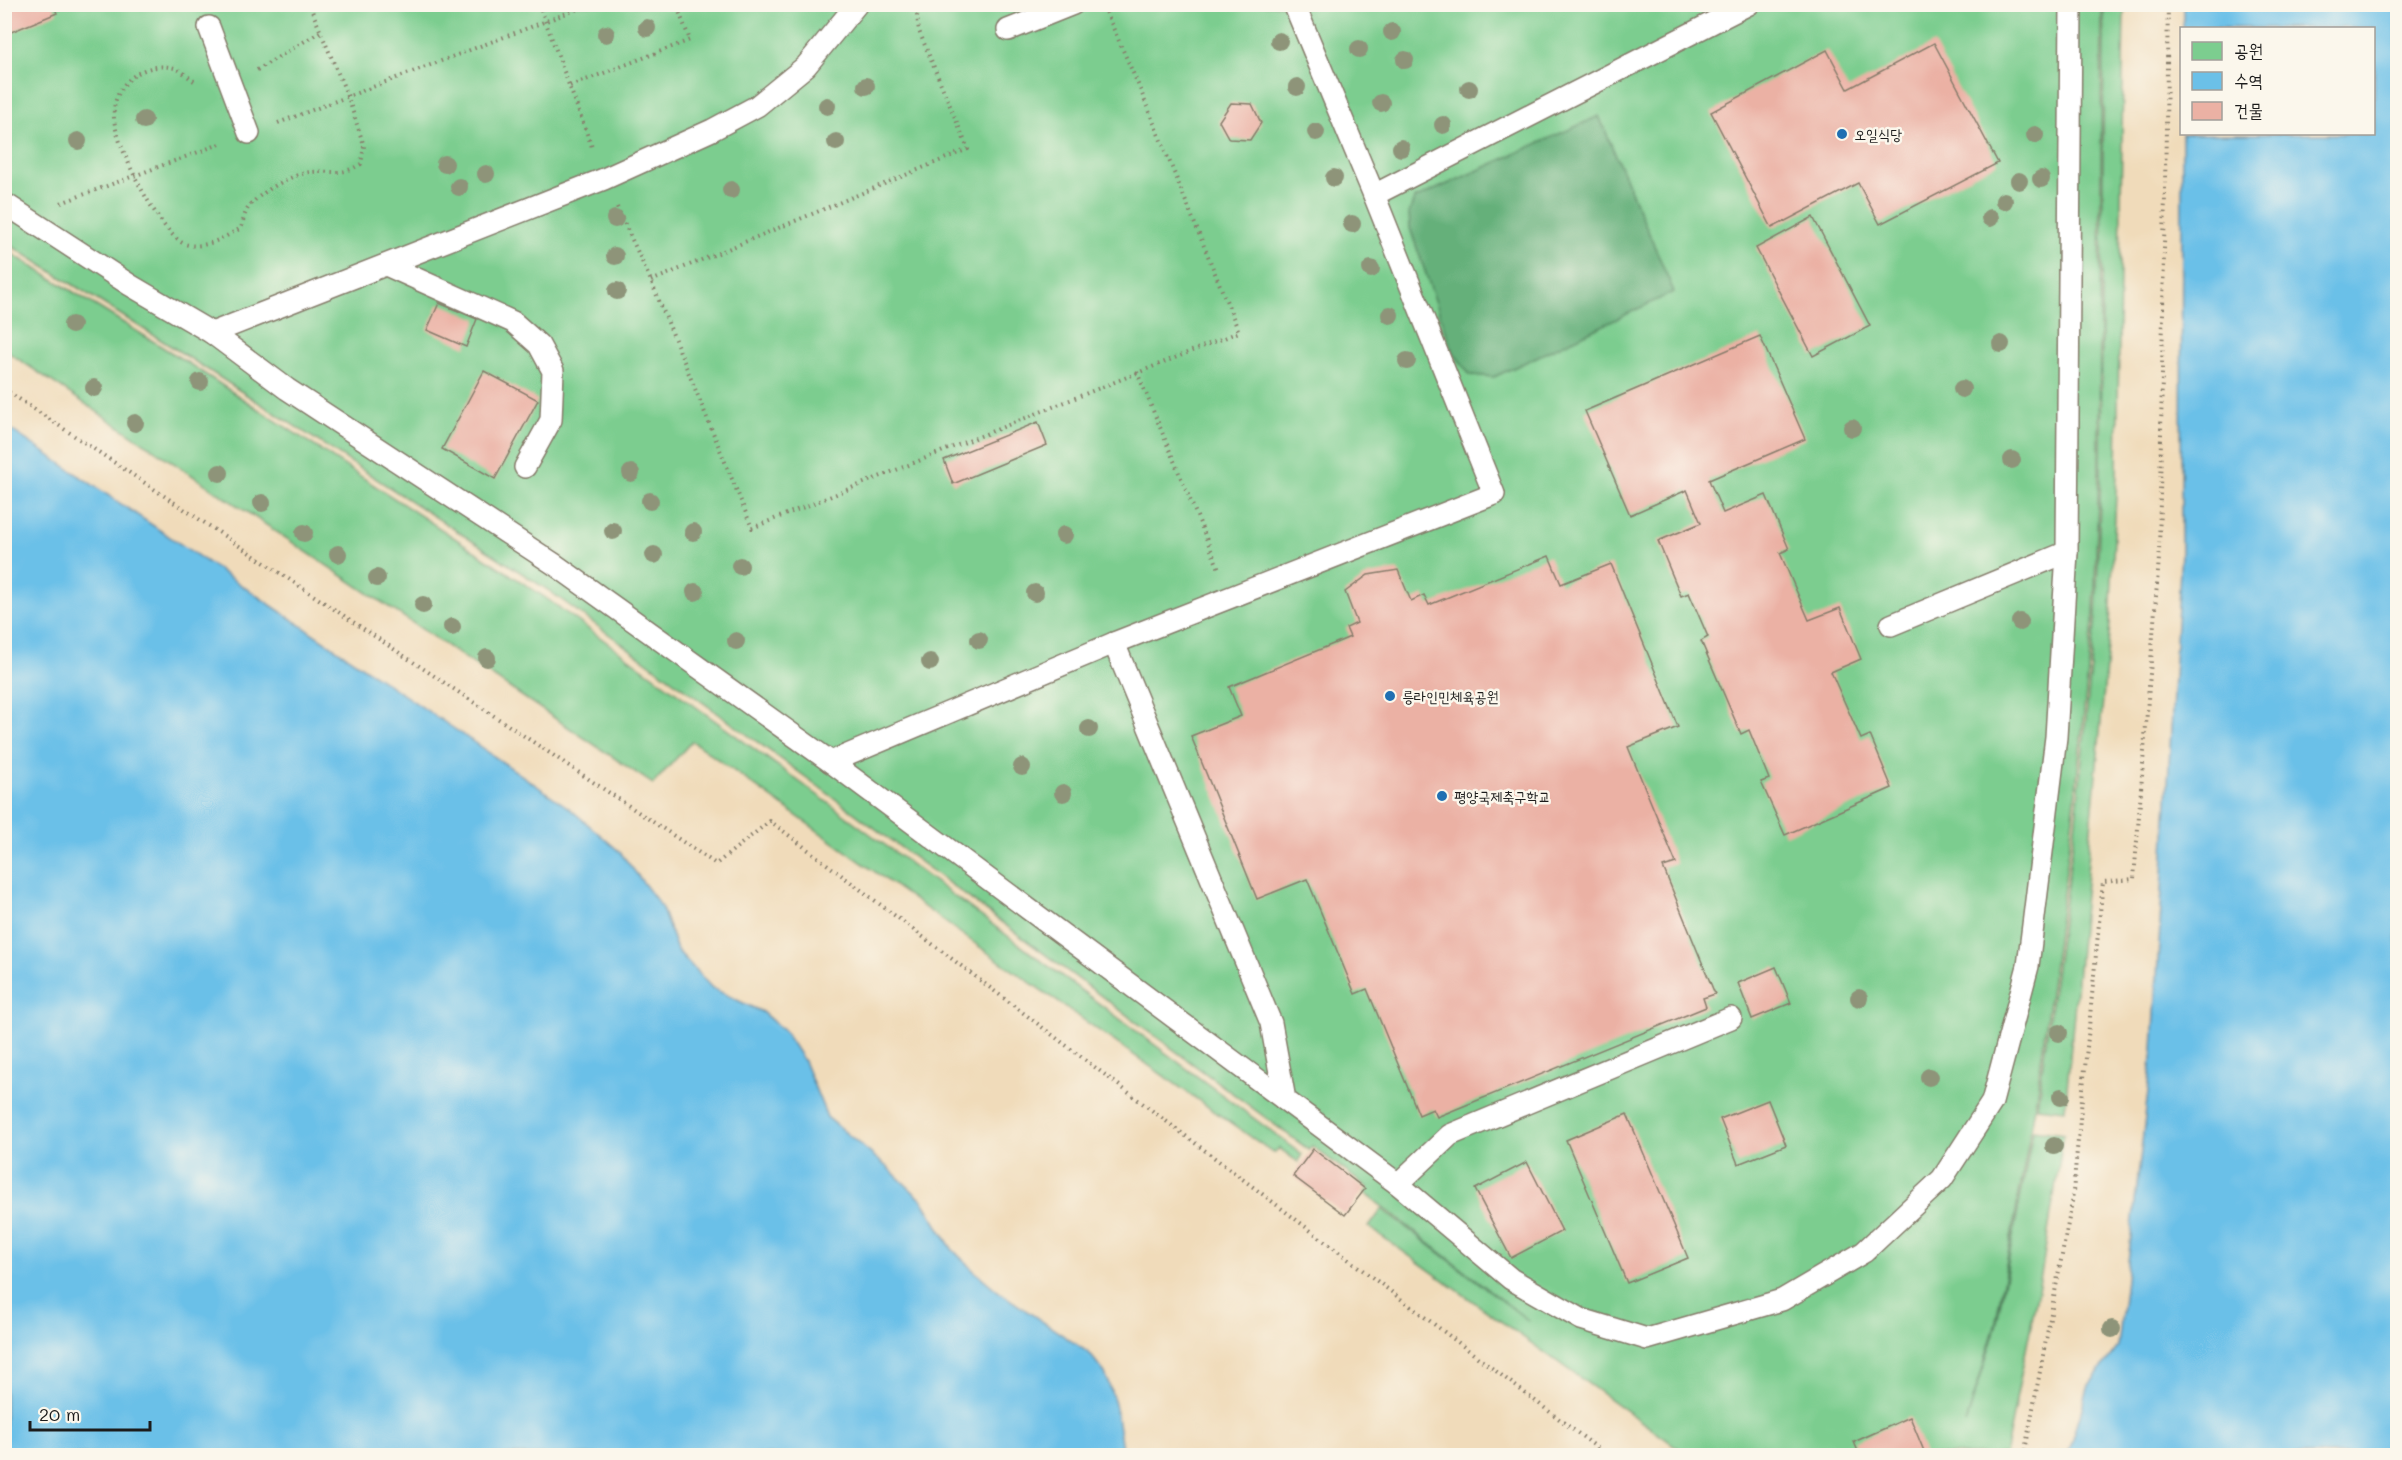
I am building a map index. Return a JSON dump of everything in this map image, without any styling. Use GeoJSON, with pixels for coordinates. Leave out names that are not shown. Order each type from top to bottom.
{"type":"FeatureCollection","features":[{"type":"Feature","properties":{"kind":"lane"},"geometry":{"type":"LineString","coordinates":[[212,333],[604,179],[712,130],[757,106],[806,66],[857,4]]}},
{"type":"Feature","properties":{"kind":"lane"},"geometry":{"type":"LineString","coordinates":[[1008,30],[1073,4]]}},
{"type":"Feature","properties":{"kind":"lane"},"geometry":{"type":"LineString","coordinates":[[831,762],[1114,643],[1494,494],[1374,195],[1294,4]]}},
{"type":"Feature","properties":{"kind":"lane"},"geometry":{"type":"LineString","coordinates":[[1374,195],[1749,4]]}},
{"type":"Feature","properties":{"kind":"lane"},"geometry":{"type":"LineString","coordinates":[[4,203],[130,285],[212,333],[287,389],[554,564],[831,762],[1398,1184],[1511,1280],[1581,1319],[1647,1339],[1782,1300],[1864,1252],[1942,1179],[1992,1102],[2028,966],[2056,737],[2067,552],[2071,4]]}},
{"type":"Feature","properties":{"kind":"lane"},"geometry":{"type":"LineString","coordinates":[[209,27],[249,133]]}},
{"type":"Feature","properties":{"kind":"lane"},"geometry":{"type":"LineString","coordinates":[[386,265],[513,322],[539,345],[553,371],[551,420],[525,467]]}},
{"type":"Feature","properties":{"kind":"lane"},"geometry":{"type":"LineString","coordinates":[[1891,625],[2067,552]]}},
{"type":"Feature","properties":{"kind":"lane"},"geometry":{"type":"LineString","coordinates":[[1114,643],[1271,1023],[1285,1100]]}},
{"type":"Feature","properties":{"kind":"lane"},"geometry":{"type":"LineString","coordinates":[[1398,1184],[1449,1135],[1731,1018]]}},
{"type":"Feature","properties":{"kind":"path"},"geometry":{"type":"LineString","coordinates":[[539,4],[604,179],[651,280],[752,528],[1239,332],[1103,4]]}},
{"type":"Feature","properties":{"kind":"path"},"geometry":{"type":"LineString","coordinates":[[32,220],[53,206],[591,4]]}},
{"type":"Feature","properties":{"kind":"path"},"geometry":{"type":"LineString","coordinates":[[570,86],[690,40],[676,4]]}},
{"type":"Feature","properties":{"kind":"path"},"geometry":{"type":"LineString","coordinates":[[651,280],[968,149],[919,31],[917,16],[921,4]]}},
{"type":"Feature","properties":{"kind":"path"},"geometry":{"type":"LineString","coordinates":[[2024,1455],[2072,1202],[2103,882],[2134,879],[2159,558],[2168,4]]}},
{"type":"Feature","properties":{"kind":"path"},"geometry":{"type":"LineString","coordinates":[[1137,372],[1231,597]]}},
{"type":"Feature","properties":{"kind":"path"},"geometry":{"type":"LineString","coordinates":[[4,389],[716,864],[770,821],[1608,1455]]}},
{"type":"Feature","properties":{"kind":"green space","name":"릉라인민체육공원"},"geometry":{"type":"Polygon","coordinates":[[[4,5],[2102,5],[2099,471],[2094,614],[2073,818],[2035,1107],[1995,1326],[1966,1424],[1996,1327],[2033,1130],[2064,1134],[2041,1275],[2005,1455],[1688,1455],[1369,1227],[1382,1209],[1529,1321],[1365,1193],[1368,1188],[1312,1146],[1309,1150],[807,778],[548,590],[188,357],[5,242],[4,5]]]}},
{"type":"Feature","properties":{"kind":"green space"},"geometry":{"type":"Polygon","coordinates":[[[2104,5],[2124,5],[2117,473],[2110,624],[2065,1110],[2037,1107],[2076,819],[2096,615],[2101,471],[2104,5]]]}},
{"type":"Feature","properties":{"kind":"green space"},"geometry":{"type":"Polygon","coordinates":[[[1599,116],[1674,292],[1494,377],[1470,375],[1453,352],[1410,228],[1409,213],[1414,199],[1599,116]]]}},
{"type":"Feature","properties":{"kind":"green space"},"geometry":{"type":"Polygon","coordinates":[[[4,249],[185,361],[543,596],[804,785],[1302,1154],[1298,1162],[1279,1148],[1274,1153],[998,960],[692,741],[653,784],[5,350],[4,249]]]}},
{"type":"Feature","properties":{"kind":"water"},"geometry":{"type":"Polygon","coordinates":[[[2183,5],[2397,5],[2397,1455],[2068,1455],[2089,1385],[2118,1347],[2153,1049],[2181,552],[2182,135],[2375,135],[2375,27],[2183,27],[2183,5]]]}},
{"type":"Feature","properties":{"kind":"water"},"geometry":{"type":"Polygon","coordinates":[[[4,425],[569,808],[620,852],[661,906],[677,950],[712,988],[762,1012],[785,1032],[804,1061],[827,1117],[922,1200],[952,1249],[973,1270],[999,1292],[1089,1353],[1105,1373],[1115,1403],[1123,1455],[5,1455],[4,425]]]}},
{"type":"Feature","properties":{"kind":"building"},"geometry":{"type":"Polygon","coordinates":[[[4,4],[53,4],[57,13],[4,35],[4,4]]]}},
{"type":"Feature","properties":{"kind":"building"},"geometry":{"type":"Polygon","coordinates":[[[1934,43],[1998,163],[1880,224],[1858,183],[1772,228],[1711,112],[1827,50],[1848,89],[1934,43]]]}},
{"type":"Feature","properties":{"kind":"building"},"geometry":{"type":"Polygon","coordinates":[[[1231,103],[1252,104],[1261,123],[1250,140],[1229,139],[1219,121],[1231,103]]]}},
{"type":"Feature","properties":{"kind":"building"},"geometry":{"type":"Polygon","coordinates":[[[1813,217],[1870,326],[1813,356],[1756,248],[1813,217]]]}},
{"type":"Feature","properties":{"kind":"building"},"geometry":{"type":"Polygon","coordinates":[[[439,303],[477,319],[466,347],[427,330],[439,303]]]}},
{"type":"Feature","properties":{"kind":"building"},"geometry":{"type":"Polygon","coordinates":[[[1760,336],[1805,439],[1709,480],[1723,513],[1766,495],[1789,549],[1780,553],[1809,620],[1840,608],[1861,659],[1831,672],[1861,739],[1870,735],[1892,788],[1785,835],[1761,782],[1769,779],[1749,730],[1741,734],[1701,641],[1708,637],[1689,593],[1681,596],[1658,541],[1701,523],[1687,490],[1630,515],[1585,411],[1760,336]]]}},
{"type":"Feature","properties":{"kind":"building"},"geometry":{"type":"Polygon","coordinates":[[[484,371],[538,400],[495,479],[442,449],[484,371]]]}},
{"type":"Feature","properties":{"kind":"building"},"geometry":{"type":"Polygon","coordinates":[[[1038,422],[1047,445],[953,484],[944,460],[1038,422]]]}},
{"type":"Feature","properties":{"kind":"building"},"geometry":{"type":"Polygon","coordinates":[[[1549,556],[1561,584],[1611,564],[1678,727],[1628,747],[1676,863],[1663,867],[1715,994],[1703,998],[1706,1007],[1437,1117],[1433,1109],[1419,1115],[1367,989],[1355,994],[1307,879],[1257,899],[1191,736],[1241,716],[1229,687],[1350,637],[1346,628],[1357,623],[1345,592],[1368,575],[1398,570],[1411,601],[1424,595],[1429,605],[1549,556]]]}},
{"type":"Feature","properties":{"kind":"building"},"geometry":{"type":"Polygon","coordinates":[[[1776,967],[1791,1003],[1752,1019],[1738,983],[1776,967]]]}},
{"type":"Feature","properties":{"kind":"building"},"geometry":{"type":"Polygon","coordinates":[[[1768,1100],[1786,1145],[1738,1164],[1720,1119],[1768,1100]]]}},
{"type":"Feature","properties":{"kind":"building"},"geometry":{"type":"Polygon","coordinates":[[[1627,1114],[1688,1258],[1627,1283],[1566,1140],[1627,1114]]]}},
{"type":"Feature","properties":{"kind":"building"},"geometry":{"type":"Polygon","coordinates":[[[1313,1149],[1365,1189],[1345,1215],[1293,1176],[1313,1149]]]}},
{"type":"Feature","properties":{"kind":"building"},"geometry":{"type":"Polygon","coordinates":[[[1527,1162],[1562,1231],[1511,1258],[1475,1189],[1527,1162]]]}},
{"type":"Feature","properties":{"kind":"building"},"geometry":{"type":"Polygon","coordinates":[[[1910,1417],[1926,1456],[1860,1456],[1854,1442],[1910,1417]]]}},
{"type":"Feature","properties":{"kind":"place","name":"오일식당"},"geometry":{"type":"Point","coordinates":[1842,134]}},
{"type":"Feature","properties":{"kind":"place","name":"릉라인민체육공원"},"geometry":{"type":"Point","coordinates":[1390,696]}},
{"type":"Feature","properties":{"kind":"place","name":"평양국제축구학교"},"geometry":{"type":"Point","coordinates":[1442,796]}}]}
